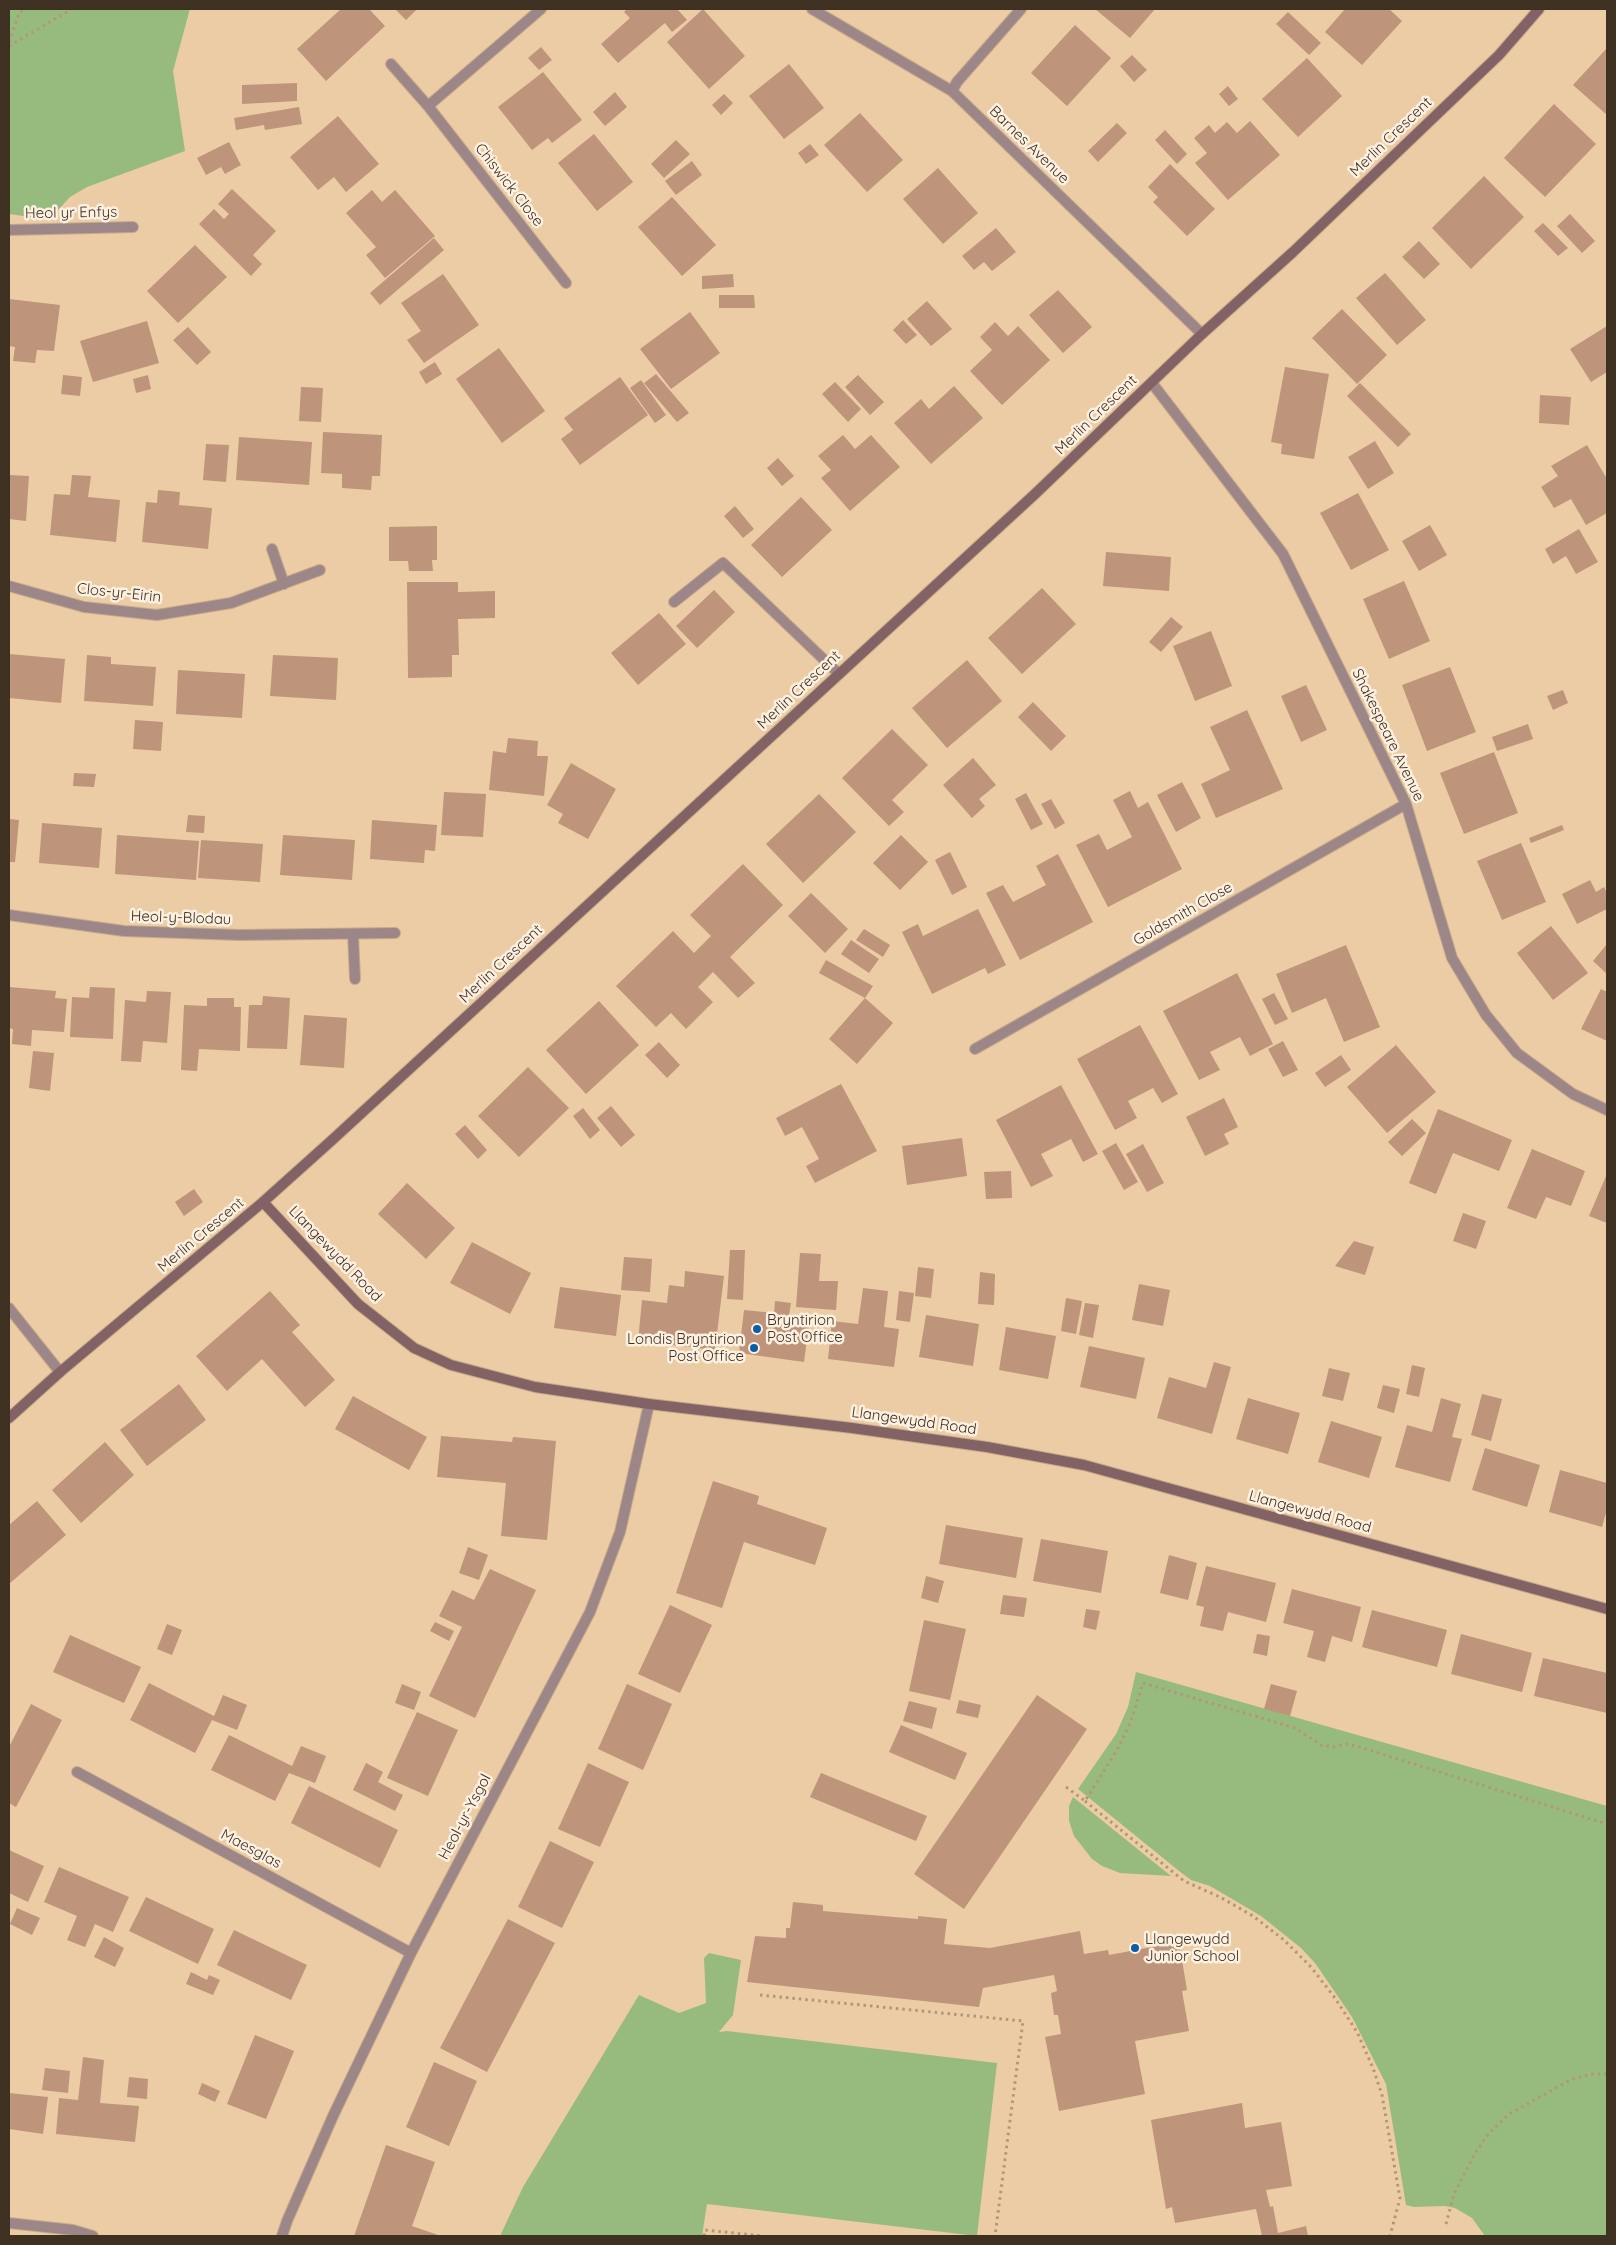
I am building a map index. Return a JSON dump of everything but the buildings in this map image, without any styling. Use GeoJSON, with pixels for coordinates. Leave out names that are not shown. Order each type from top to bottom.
{"type":"FeatureCollection","features":[{"type":"Feature","properties":{"kind":"street"},"geometry":{"type":"LineString","coordinates":[[428,106],[541,9]]}},
{"type":"Feature","properties":{"kind":"street","name":"Barnes Avenue"},"geometry":{"type":"LineString","coordinates":[[812,9],[952,91],[1202,334]]}},
{"type":"Feature","properties":{"kind":"street"},"geometry":{"type":"LineString","coordinates":[[952,91],[957,82],[1021,9]]}},
{"type":"Feature","properties":{"kind":"street","name":"Merlin Crescent"},"geometry":{"type":"LineString","coordinates":[[9,1418],[60,1372],[263,1202],[1027,501],[1202,334],[1293,252],[1499,55],[1539,9]]}},
{"type":"Feature","properties":{"kind":"street","name":"Chiswick Close"},"geometry":{"type":"LineString","coordinates":[[391,64],[428,106],[566,283]]}},
{"type":"Feature","properties":{"kind":"street","name":"Heol yr Enfys"},"geometry":{"type":"LineString","coordinates":[[9,230],[133,227]]}},
{"type":"Feature","properties":{"kind":"street","name":"Shakespeare Avenue"},"geometry":{"type":"LineString","coordinates":[[1152,383],[1282,554],[1406,804],[1452,958],[1486,1015],[1517,1053],[1573,1094],[1607,1110]]}},
{"type":"Feature","properties":{"kind":"street"},"geometry":{"type":"LineString","coordinates":[[272,548],[284,584]]}},
{"type":"Feature","properties":{"kind":"street"},"geometry":{"type":"LineString","coordinates":[[674,602],[723,563],[839,674]]}},
{"type":"Feature","properties":{"kind":"street","name":"Clos-yr-Eirin"},"geometry":{"type":"LineString","coordinates":[[9,586],[84,607],[157,616],[231,604],[320,570]]}},
{"type":"Feature","properties":{"kind":"street","name":"Goldsmith Close"},"geometry":{"type":"LineString","coordinates":[[975,1049],[1406,804]]}},
{"type":"Feature","properties":{"kind":"street","name":"Heol-y-Blodau"},"geometry":{"type":"LineString","coordinates":[[9,915],[124,931],[240,935],[395,933]]}},
{"type":"Feature","properties":{"kind":"street"},"geometry":{"type":"LineString","coordinates":[[353,934],[355,979]]}},
{"type":"Feature","properties":{"kind":"street","name":"Llangewydd Road"},"geometry":{"type":"LineString","coordinates":[[263,1202],[358,1304],[414,1348],[451,1365],[535,1387],[650,1404],[958,1443],[1084,1465],[1607,1609]]}},
{"type":"Feature","properties":{"kind":"street"},"geometry":{"type":"LineString","coordinates":[[9,1308],[60,1372]]}},
{"type":"Feature","properties":{"kind":"street","name":"Heol-yr-Ysgol"},"geometry":{"type":"LineString","coordinates":[[282,2236],[333,2116],[411,1953],[590,1612],[620,1532],[650,1404]]}},
{"type":"Feature","properties":{"kind":"street","name":"Maesglas"},"geometry":{"type":"LineString","coordinates":[[77,1772],[411,1953]]}},
{"type":"Feature","properties":{"kind":"street"},"geometry":{"type":"LineString","coordinates":[[9,2222],[93,2236]]}},
{"type":"Feature","properties":{"kind":"path"},"geometry":{"type":"LineString","coordinates":[[9,42],[19,14],[25,9]]}},
{"type":"Feature","properties":{"kind":"path"},"geometry":{"type":"LineString","coordinates":[[9,46],[72,9]]}},
{"type":"Feature","properties":{"kind":"path"},"geometry":{"type":"LineString","coordinates":[[1085,1801],[1117,1750],[1130,1724],[1143,1683],[1295,1728],[1321,1745],[1333,1747],[1346,1744],[1356,1746],[1607,1824]]}},
{"type":"Feature","properties":{"kind":"path"},"geometry":{"type":"LineString","coordinates":[[1066,1787],[1184,1882],[1220,1897],[1253,1916],[1284,1940],[1311,1967],[1335,1998],[1357,2032],[1373,2068],[1382,2095],[1400,2198],[1390,2236]]}},
{"type":"Feature","properties":{"kind":"path"},"geometry":{"type":"LineString","coordinates":[[760,1995],[1023,2021],[995,2236]]}},
{"type":"Feature","properties":{"kind":"path"},"geometry":{"type":"LineString","coordinates":[[1446,2224],[1454,2194],[1474,2155],[1490,2133],[1509,2114],[1526,2102],[1572,2079],[1591,2074],[1607,2074]]}},
{"type":"Feature","properties":{"kind":"path"},"geometry":{"type":"LineString","coordinates":[[704,2236],[705,2230],[764,2236]]}},
{"type":"Feature","properties":{"kind":"green space"},"geometry":{"type":"Polygon","coordinates":[[[9,9],[190,9],[173,71],[185,151],[87,187],[70,197],[57,211],[39,218],[9,214],[9,9]]]}},
{"type":"Feature","properties":{"kind":"green space"},"geometry":{"type":"Polygon","coordinates":[[[1136,1672],[1607,1806],[1607,2236],[1485,2236],[1472,2218],[1455,2208],[1445,2206],[1414,2207],[1406,2205],[1386,2084],[1352,2017],[1315,1963],[1301,1948],[1261,1916],[1210,1886],[1191,1880],[1078,1789],[1116,1734],[1128,1707],[1136,1672]]]}},
{"type":"Feature","properties":{"kind":"green space"},"geometry":{"type":"Polygon","coordinates":[[[1073,1797],[1171,1876],[1120,1873],[1102,1866],[1092,1859],[1074,1836],[1069,1821],[1069,1806],[1073,1797]]]}},
{"type":"Feature","properties":{"kind":"green space"},"geometry":{"type":"Polygon","coordinates":[[[709,1953],[741,1960],[733,2015],[719,2032],[727,2031],[997,2063],[977,2236],[707,2204],[702,2236],[500,2236],[523,2187],[639,1995],[679,2013],[706,2003],[704,1958],[709,1953]]]}},
{"type":"Feature","properties":{"kind":"place","name":"Bryntirion Post Office"},"geometry":{"type":"Point","coordinates":[757,1329]}},
{"type":"Feature","properties":{"kind":"place","name":"Londis Bryntirion Post Office"},"geometry":{"type":"Point","coordinates":[754,1348]}},
{"type":"Feature","properties":{"kind":"place","name":"Llangewydd Junior School"},"geometry":{"type":"Point","coordinates":[1135,1948]}}]}
